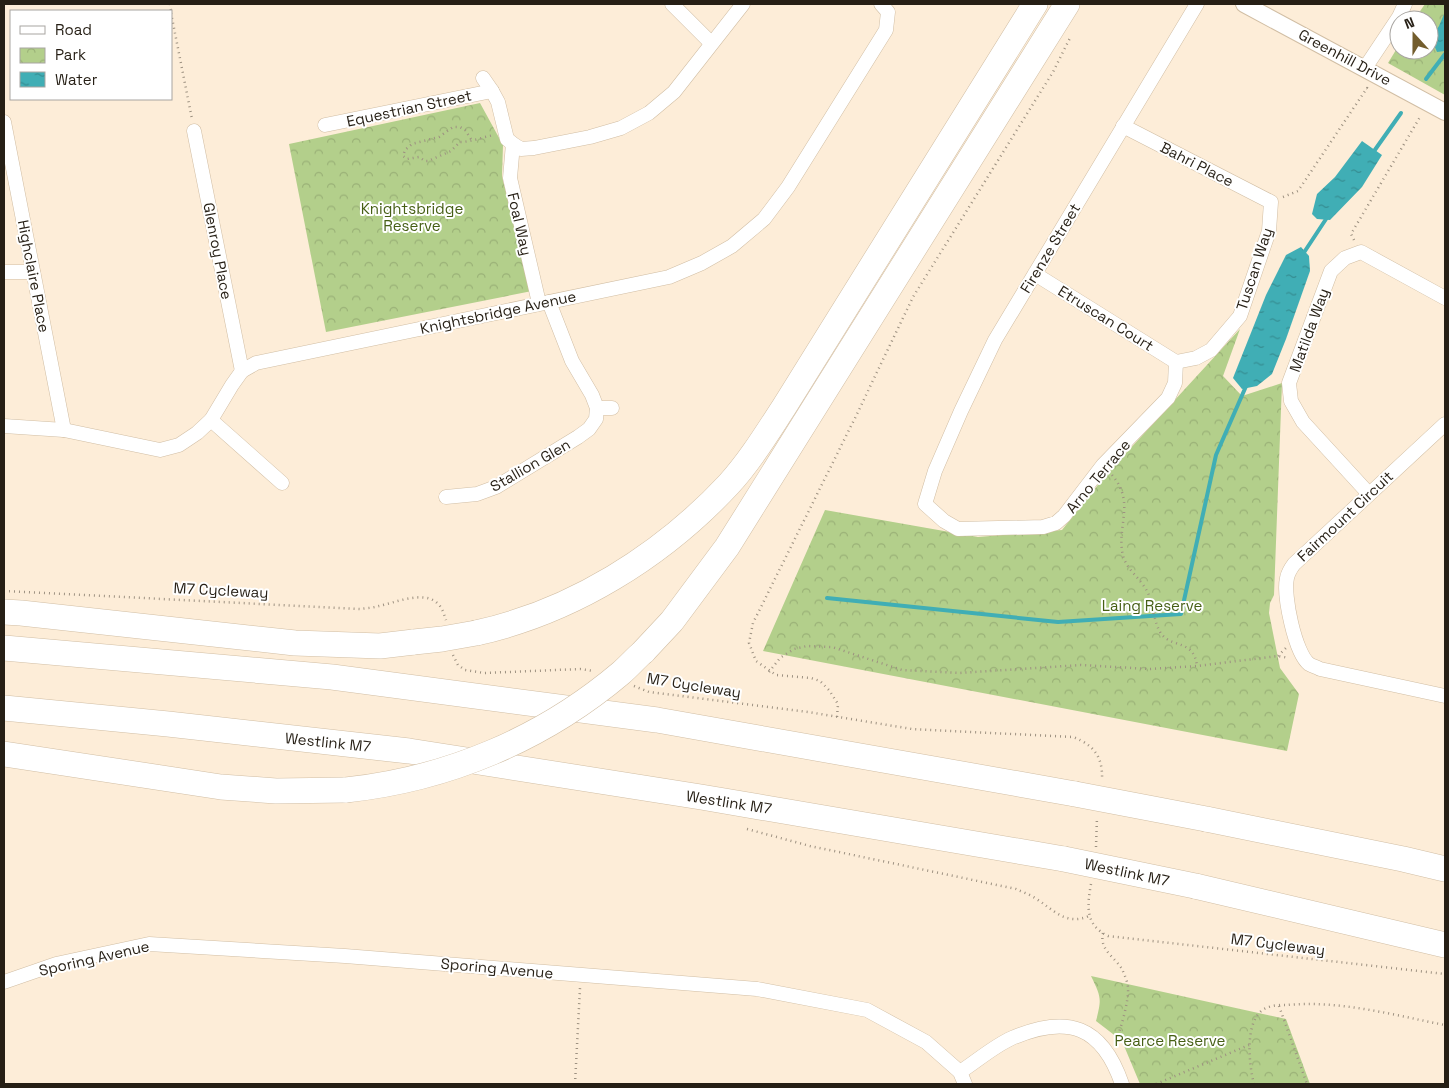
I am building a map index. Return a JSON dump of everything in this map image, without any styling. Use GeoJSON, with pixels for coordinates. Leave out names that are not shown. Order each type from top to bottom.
{"type":"FeatureCollection","features":[{"type":"Feature","properties":{"kind":"highway"},"geometry":{"type":"LineString","coordinates":[[4,612],[295,643],[380,646],[442,639],[498,628],[543,612],[595,588],[645,558],[689,523],[729,484],[760,444],[1035,4]]}},
{"type":"Feature","properties":{"kind":"highway"},"geometry":{"type":"LineString","coordinates":[[4,754],[221,787],[276,791],[346,790],[398,783],[438,772],[513,744],[550,724],[592,695],[644,652],[697,590],[762,494],[1067,4]]}},
{"type":"Feature","properties":{"kind":"highway"},"geometry":{"type":"LineString","coordinates":[[4,648],[332,677],[657,720],[1075,794],[1206,819],[1445,869]]}},
{"type":"Feature","properties":{"kind":"highway","name":"Westlink M7"},"geometry":{"type":"LineString","coordinates":[[4,708],[409,751],[701,797],[1064,859],[1195,886],[1445,945]]}},
{"type":"Feature","properties":{"kind":"street"},"geometry":{"type":"LineString","coordinates":[[672,4],[711,43]]}},
{"type":"Feature","properties":{"kind":"street"},"geometry":{"type":"LineString","coordinates":[[509,138],[521,149],[534,148],[590,137],[620,128],[649,113],[674,92],[743,4]]}},
{"type":"Feature","properties":{"kind":"street","name":"Knightsbridge Avenue"},"geometry":{"type":"LineString","coordinates":[[242,371],[256,363],[272,359],[669,277],[702,263],[732,246],[764,218],[788,187],[886,30],[888,12],[881,4]]}},
{"type":"Feature","properties":{"kind":"street","name":"Firenze Street"},"geometry":{"type":"LineString","coordinates":[[925,504],[935,471],[995,340],[1197,4]]}},
{"type":"Feature","properties":{"kind":"street","name":"Greenhill Drive"},"geometry":{"type":"LineString","coordinates":[[1244,4],[1445,112]]}},
{"type":"Feature","properties":{"kind":"street"},"geometry":{"type":"LineString","coordinates":[[1365,68],[1406,4]]}},
{"type":"Feature","properties":{"kind":"street","name":"Equestrian Street"},"geometry":{"type":"LineString","coordinates":[[483,78],[498,102],[509,138]]}},
{"type":"Feature","properties":{"kind":"street","name":"Equestrian Street"},"geometry":{"type":"LineString","coordinates":[[325,125],[492,91]]}},
{"type":"Feature","properties":{"kind":"street","name":"Highclaire Place"},"geometry":{"type":"LineString","coordinates":[[4,122],[64,430]]}},
{"type":"Feature","properties":{"kind":"street","name":"Bahri Place"},"geometry":{"type":"LineString","coordinates":[[1123,126],[1271,202]]}},
{"type":"Feature","properties":{"kind":"street","name":"Glenroy Place"},"geometry":{"type":"LineString","coordinates":[[194,131],[242,371]]}},
{"type":"Feature","properties":{"kind":"street","name":"Foal Way"},"geometry":{"type":"LineString","coordinates":[[509,138],[510,178],[544,302]]}},
{"type":"Feature","properties":{"kind":"street","name":"Tuscan Way"},"geometry":{"type":"LineString","coordinates":[[1176,362],[1196,358],[1211,350],[1240,316],[1269,231],[1271,202]]}},
{"type":"Feature","properties":{"kind":"street"},"geometry":{"type":"LineString","coordinates":[[1361,252],[1445,298]]}},
{"type":"Feature","properties":{"kind":"street","name":"Matilda Way"},"geometry":{"type":"LineString","coordinates":[[1361,252],[1345,258],[1331,271],[1289,383],[1291,401],[1303,422],[1369,494]]}},
{"type":"Feature","properties":{"kind":"street"},"geometry":{"type":"LineString","coordinates":[[4,272],[33,272]]}},
{"type":"Feature","properties":{"kind":"street","name":"Etruscan Court"},"geometry":{"type":"LineString","coordinates":[[1035,274],[1176,362]]}},
{"type":"Feature","properties":{"kind":"street"},"geometry":{"type":"LineString","coordinates":[[544,302],[597,408],[612,408]]}},
{"type":"Feature","properties":{"kind":"street","name":"Arno Terrace"},"geometry":{"type":"LineString","coordinates":[[925,504],[944,521],[958,529],[1043,527],[1056,523],[1064,516],[1103,465],[1168,398],[1175,383],[1176,362]]}},
{"type":"Feature","properties":{"kind":"street"},"geometry":{"type":"LineString","coordinates":[[4,426],[64,430],[160,450],[180,445],[198,433],[211,420],[242,371]]}},
{"type":"Feature","properties":{"kind":"street","name":"Stallion Glen"},"geometry":{"type":"LineString","coordinates":[[446,497],[477,494],[496,487],[578,438],[596,419],[597,408]]}},
{"type":"Feature","properties":{"kind":"street"},"geometry":{"type":"LineString","coordinates":[[211,420],[282,483]]}},
{"type":"Feature","properties":{"kind":"street","name":"Fairmount Circuit"},"geometry":{"type":"LineString","coordinates":[[1303,656],[1296,639],[1286,593],[1287,577],[1294,564],[1445,424]]}},
{"type":"Feature","properties":{"kind":"street"},"geometry":{"type":"LineString","coordinates":[[1303,656],[1309,664],[1320,668],[1445,696]]}},
{"type":"Feature","properties":{"kind":"street","name":"Sporing Avenue"},"geometry":{"type":"LineString","coordinates":[[4,982],[56,964],[149,944],[346,956],[758,989],[866,1010],[926,1042],[963,1078]]}},
{"type":"Feature","properties":{"kind":"street"},"geometry":{"type":"LineString","coordinates":[[963,1078],[1011,1039],[1048,1026],[1082,1029],[1100,1042],[1115,1064],[1122,1084]]}},
{"type":"Feature","properties":{"kind":"path"},"geometry":{"type":"LineString","coordinates":[[172,17],[194,131]]}},
{"type":"Feature","properties":{"kind":"path"},"geometry":{"type":"LineString","coordinates":[[1073,32],[1053,72],[913,297],[852,424],[760,607],[753,622],[749,643],[756,661],[769,672],[780,658],[794,649],[807,646],[832,648],[902,670],[959,673],[1081,666],[1150,669],[1197,666],[1278,656],[1291,658],[1303,656]]}},
{"type":"Feature","properties":{"kind":"path"},"geometry":{"type":"LineString","coordinates":[[1271,202],[1298,191],[1367,88],[1374,92]]}},
{"type":"Feature","properties":{"kind":"path"},"geometry":{"type":"LineString","coordinates":[[1361,252],[1351,234],[1420,117],[1413,113]]}},
{"type":"Feature","properties":{"kind":"path"},"geometry":{"type":"LineString","coordinates":[[471,139],[465,130],[460,127],[453,127],[439,137],[412,144],[405,150],[403,156],[407,159],[419,157],[428,161],[451,151],[460,142],[467,142],[471,139],[509,138]]}},
{"type":"Feature","properties":{"kind":"path"},"geometry":{"type":"LineString","coordinates":[[1103,465],[1121,488],[1124,498],[1122,538],[1124,557],[1130,570],[1147,591],[1163,636],[1188,648],[1196,658],[1197,666]]}},
{"type":"Feature","properties":{"kind":"path","name":"M7 Cycleway"},"geometry":{"type":"LineString","coordinates":[[4,591],[360,609],[411,598],[426,598],[436,601]]}},
{"type":"Feature","properties":{"kind":"path"},"geometry":{"type":"LineString","coordinates":[[520,670],[580,668],[599,672]]}},
{"type":"Feature","properties":{"kind":"path","name":"M7 Cycleway"},"geometry":{"type":"LineString","coordinates":[[632,685],[649,692],[837,717],[838,704],[820,681],[811,678],[784,677],[769,672]]}},
{"type":"Feature","properties":{"kind":"path"},"geometry":{"type":"LineString","coordinates":[[747,829],[810,846],[1016,889],[1033,896],[1064,918],[1076,920],[1089,916]]}},
{"type":"Feature","properties":{"kind":"path"},"geometry":{"type":"LineString","coordinates":[[1102,933],[1101,939],[1105,949],[1122,969],[1127,983],[1127,996],[1118,1036]]}},
{"type":"Feature","properties":{"kind":"path","name":"M7 Cycleway"},"geometry":{"type":"LineString","coordinates":[[1108,936],[1445,974]]}},
{"type":"Feature","properties":{"kind":"path"},"geometry":{"type":"LineString","coordinates":[[575,1084],[581,975]]}},
{"type":"Feature","properties":{"kind":"path"},"geometry":{"type":"LineString","coordinates":[[1254,1084],[1249,1044],[1250,1034],[1254,1022],[1263,1009],[1279,1005],[1323,1003],[1445,1025]]}},
{"type":"Feature","properties":{"kind":"path"},"geometry":{"type":"LineString","coordinates":[[1279,1005],[1307,1084]]}},
{"type":"Feature","properties":{"kind":"path"},"geometry":{"type":"LineString","coordinates":[[1156,1084],[1249,1044]]}},
{"type":"Feature","properties":{"kind":"green space"},"geometry":{"type":"Polygon","coordinates":[[[1425,4],[1445,4],[1445,95],[1388,63],[1390,60],[1439,60],[1439,10],[1421,10],[1425,4]]]}},
{"type":"Feature","properties":{"kind":"green space","name":"Knightsbridge Reserve"},"geometry":{"type":"Polygon","coordinates":[[[480,103],[503,145],[502,176],[532,291],[326,332],[289,144],[480,103]]]}},
{"type":"Feature","properties":{"kind":"green space","name":"Laing Reserve"},"geometry":{"type":"Polygon","coordinates":[[[1240,329],[1223,376],[1242,396],[1282,383],[1274,595],[1270,603],[1269,613],[1280,668],[1299,694],[1287,751],[763,651],[825,510],[978,537],[1062,530],[1105,476],[1240,329]]]}},
{"type":"Feature","properties":{"kind":"green space","name":"Pearce Reserve"},"geometry":{"type":"Polygon","coordinates":[[[1091,976],[1286,1019],[1310,1084],[1140,1084],[1122,1041],[1096,1021],[1100,998],[1091,976]]]}},
{"type":"Feature","properties":{"kind":"water"},"geometry":{"type":"Polygon","coordinates":[[[1445,12],[1445,51],[1439,52],[1439,26],[1445,12]]]}},
{"type":"Feature","properties":{"kind":"water"},"geometry":{"type":"Polygon","coordinates":[[[1362,141],[1382,155],[1362,187],[1330,220],[1317,219],[1312,214],[1317,194],[1335,177],[1362,141]]]}},
{"type":"Feature","properties":{"kind":"water"},"geometry":{"type":"Polygon","coordinates":[[[1301,247],[1309,256],[1310,271],[1272,374],[1257,386],[1242,389],[1233,378],[1266,295],[1286,255],[1301,247]]]}},
{"type":"Feature","properties":{"kind":"waterway"},"geometry":{"type":"LineString","coordinates":[[1426,79],[1445,54]]}},
{"type":"Feature","properties":{"kind":"waterway"},"geometry":{"type":"LineString","coordinates":[[1372,154],[1401,113]]}},
{"type":"Feature","properties":{"kind":"waterway"},"geometry":{"type":"LineString","coordinates":[[1303,254],[1328,216]]}},
{"type":"Feature","properties":{"kind":"waterway"},"geometry":{"type":"LineString","coordinates":[[827,598],[1058,622],[1181,614],[1216,455],[1247,384]]}}]}
